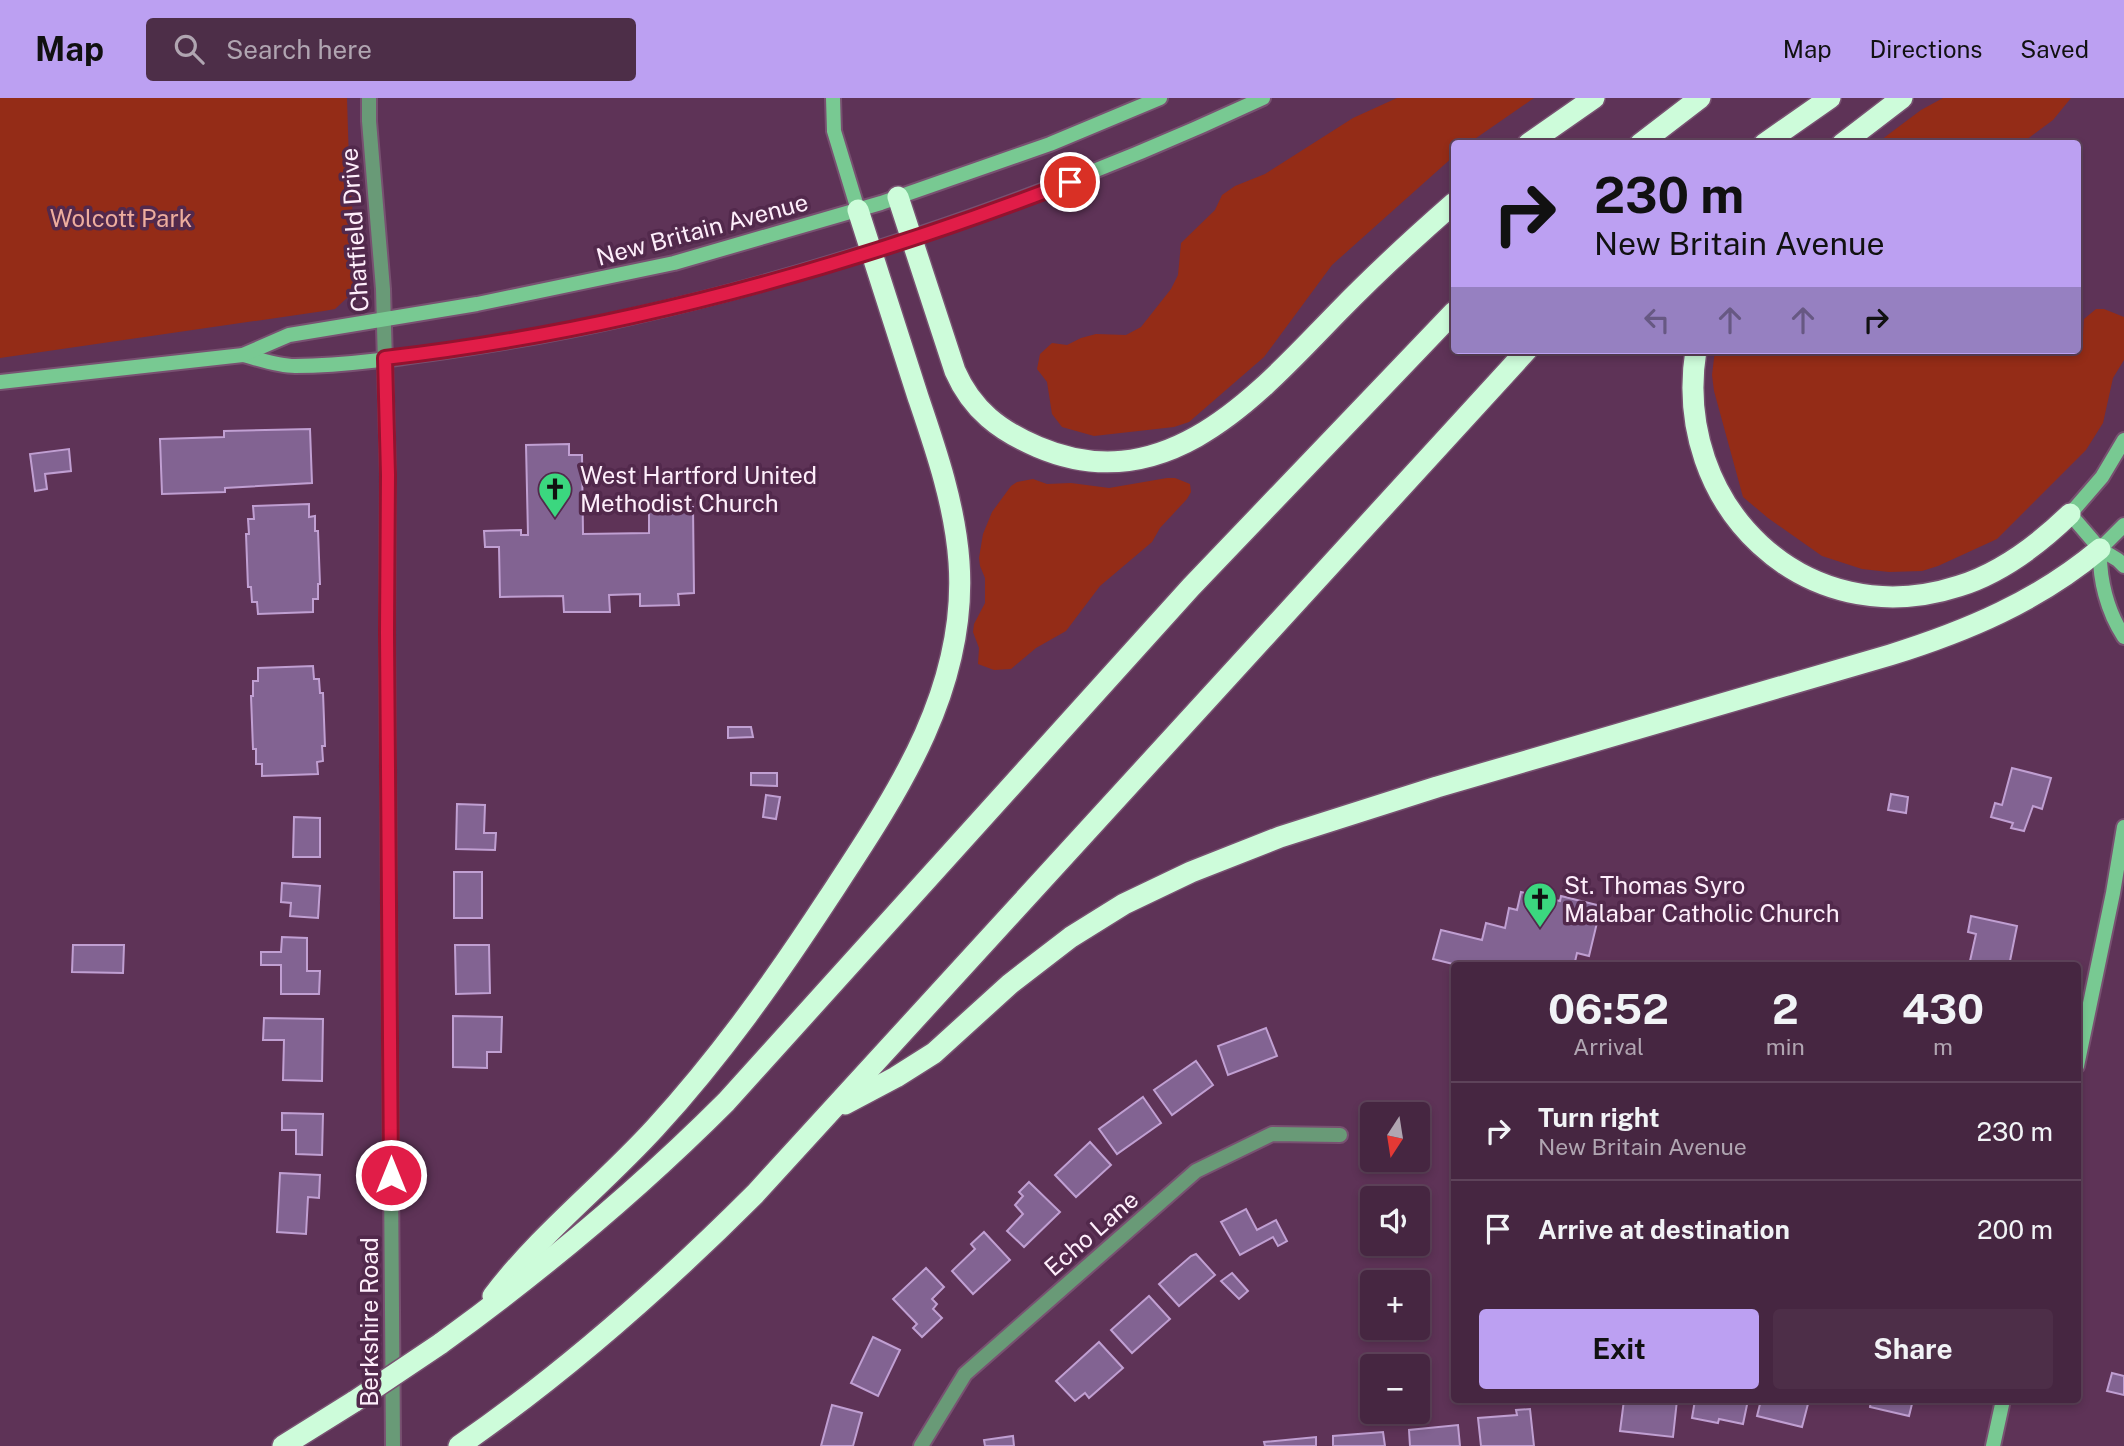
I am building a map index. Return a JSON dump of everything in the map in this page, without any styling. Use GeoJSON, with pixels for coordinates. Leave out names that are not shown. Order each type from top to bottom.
{"type":"FeatureCollection","features":[{"type":"Feature","properties":{"kind":"highway"},"geometry":{"type":"LineString","coordinates":[[1534,140],[1594,98]]}},
{"type":"Feature","properties":{"kind":"highway"},"geometry":{"type":"LineString","coordinates":[[1645,140],[1700,98]]}},
{"type":"Feature","properties":{"kind":"highway"},"geometry":{"type":"LineString","coordinates":[[1770,140],[1830,98]]}},
{"type":"Feature","properties":{"kind":"highway"},"geometry":{"type":"LineString","coordinates":[[1847,140],[1902,98]]}},
{"type":"Feature","properties":{"kind":"highway"},"geometry":{"type":"LineString","coordinates":[[898,197],[955,371],[975,405],[989,420],[1005,431],[1043,449],[1089,461],[1115,462],[1142,459],[1171,450],[1200,435],[1238,409],[1287,365],[1380,270],[1451,206]]}},
{"type":"Feature","properties":{"kind":"highway"},"geometry":{"type":"LineString","coordinates":[[480,1315],[532,1248],[631,1153],[723,1049],[758,1004],[838,884],[902,781],[934,715],[949,668],[956,633],[960,583],[958,544],[939,463],[858,210]]}},
{"type":"Feature","properties":{"kind":"highway"},"geometry":{"type":"LineString","coordinates":[[283,1446],[355,1401],[480,1315],[615,1207],[726,1102],[1191,587],[1451,315]]}},
{"type":"Feature","properties":{"kind":"highway"},"geometry":{"type":"LineString","coordinates":[[459,1446],[544,1383],[645,1299],[728,1221],[834,1110],[1523,354]]}},
{"type":"Feature","properties":{"kind":"highway"},"geometry":{"type":"LineString","coordinates":[[1696,354],[1693,378],[1696,419],[1705,462],[1717,491],[1732,515],[1762,547],[1814,580],[1842,590],[1871,595],[1900,596],[1944,590],[1972,581],[2002,565],[2033,545],[2070,514]]}},
{"type":"Feature","properties":{"kind":"highway"},"geometry":{"type":"LineString","coordinates":[[834,1110],[934,1053],[1010,984],[1071,937],[1124,904],[1191,872],[1280,837],[1437,788],[1951,635],[2016,607],[2100,549]]}},
{"type":"Feature","properties":{"kind":"main road"},"geometry":{"type":"LineString","coordinates":[[832,98],[834,131],[858,210]]}},
{"type":"Feature","properties":{"kind":"main road","name":"New Britain Avenue"},"geometry":{"type":"LineString","coordinates":[[0,382],[243,355],[289,335],[542,292],[636,272],[754,241],[898,197],[1050,144],[1160,98]]}},
{"type":"Feature","properties":{"kind":"main road","name":"New Britain Avenue"},"geometry":{"type":"LineString","coordinates":[[243,355],[293,366],[385,358],[503,342],[636,315],[767,282],[911,237],[1090,174],[1263,98]]}},
{"type":"Feature","properties":{"kind":"main road"},"geometry":{"type":"LineString","coordinates":[[2124,440],[2102,477],[2070,514],[2100,549],[2118,559],[2124,566]]}},
{"type":"Feature","properties":{"kind":"main road"},"geometry":{"type":"LineString","coordinates":[[2124,525],[2100,549],[2101,578],[2112,617],[2124,636]]}},
{"type":"Feature","properties":{"kind":"main road"},"geometry":{"type":"LineString","coordinates":[[2081,1047],[2124,827]]}},
{"type":"Feature","properties":{"kind":"main road"},"geometry":{"type":"LineString","coordinates":[[1993,1446],[2002,1403]]}},
{"type":"Feature","properties":{"kind":"street","name":"Chatfield Drive"},"geometry":{"type":"LineString","coordinates":[[369,98],[385,358]]}},
{"type":"Feature","properties":{"kind":"street","name":"Berkshire Road"},"geometry":{"type":"LineString","coordinates":[[385,358],[388,475],[393,1446]]}},
{"type":"Feature","properties":{"kind":"street","name":"Echo Lane"},"geometry":{"type":"LineString","coordinates":[[921,1446],[965,1374],[1196,1171],[1272,1134],[1340,1135]]}},
{"type":"Feature","properties":{"kind":"green space","name":"Wolcott Park"},"geometry":{"type":"Polygon","coordinates":[[[0,98],[347,98],[357,274],[348,297],[335,309],[324,311],[0,358],[0,98]]]}},
{"type":"Feature","properties":{"kind":"green space"},"geometry":{"type":"Polygon","coordinates":[[[1397,98],[1534,98],[1473,140],[1451,140],[1451,159],[1332,265],[1264,357],[1189,422],[1174,427],[1094,436],[1062,427],[1052,414],[1047,382],[1037,369],[1040,354],[1052,343],[1067,345],[1096,334],[1126,335],[1141,327],[1171,289],[1178,275],[1181,243],[1215,210],[1222,195],[1235,186],[1265,174],[1353,118],[1397,98]]]}},
{"type":"Feature","properties":{"kind":"green space"},"geometry":{"type":"Polygon","coordinates":[[[1943,98],[2071,98],[2053,120],[2026,140],[1881,140],[1921,110],[1943,98]]]}},
{"type":"Feature","properties":{"kind":"green space"},"geometry":{"type":"Polygon","coordinates":[[[2096,309],[2104,309],[2124,317],[2124,360],[2113,378],[2103,423],[2086,450],[1997,539],[1922,571],[1862,569],[1822,556],[1743,497],[1714,391],[1712,375],[1715,354],[2081,354],[2084,319],[2096,309]]]}},
{"type":"Feature","properties":{"kind":"green space"},"geometry":{"type":"Polygon","coordinates":[[[1167,478],[1190,484],[1191,492],[1187,499],[1160,528],[1152,542],[1100,586],[1066,631],[1036,648],[1011,669],[994,670],[978,664],[979,648],[973,632],[974,624],[985,603],[985,578],[979,558],[983,534],[992,512],[1011,486],[1033,479],[1047,484],[1071,483],[1109,488],[1167,478]]]}},
{"type":"Feature","properties":{"kind":"building"},"geometry":{"type":"Polygon","coordinates":[[[310,429],[312,483],[225,488],[225,492],[162,494],[160,439],[224,437],[224,431],[310,429]]]}},
{"type":"Feature","properties":{"kind":"building","name":"West Hartford United Methodist Church"},"geometry":{"type":"Polygon","coordinates":[[[569,444],[569,455],[582,455],[583,534],[649,533],[649,507],[693,507],[694,593],[678,594],[679,605],[640,606],[640,594],[609,595],[610,612],[564,612],[563,596],[500,597],[499,547],[485,547],[484,531],[521,530],[521,535],[528,535],[526,445],[569,444]]]}},
{"type":"Feature","properties":{"kind":"building"},"geometry":{"type":"Polygon","coordinates":[[[69,449],[71,471],[45,474],[47,489],[35,491],[30,454],[69,449]]]}},
{"type":"Feature","properties":{"kind":"building"},"geometry":{"type":"Polygon","coordinates":[[[309,504],[309,517],[315,516],[315,531],[318,531],[320,584],[318,599],[313,599],[313,612],[258,614],[257,602],[252,602],[251,587],[248,587],[246,534],[249,534],[248,519],[254,519],[253,506],[309,504]]]}},
{"type":"Feature","properties":{"kind":"building"},"geometry":{"type":"Polygon","coordinates":[[[313,666],[314,679],[319,679],[320,693],[323,693],[325,746],[322,746],[323,761],[317,762],[318,774],[262,776],[262,764],[256,764],[256,749],[253,749],[251,696],[253,681],[258,681],[258,668],[313,666]]]}},
{"type":"Feature","properties":{"kind":"building"},"geometry":{"type":"Polygon","coordinates":[[[728,727],[751,727],[753,737],[728,738],[728,727]]]}},
{"type":"Feature","properties":{"kind":"building"},"geometry":{"type":"Polygon","coordinates":[[[2012,768],[2051,778],[2042,809],[2033,806],[2024,831],[2011,828],[2013,823],[1991,817],[1995,803],[2002,805],[2012,768]]]}},
{"type":"Feature","properties":{"kind":"building"},"geometry":{"type":"Polygon","coordinates":[[[751,773],[777,773],[777,786],[751,785],[751,773]]]}},
{"type":"Feature","properties":{"kind":"building"},"geometry":{"type":"Polygon","coordinates":[[[1891,794],[1908,797],[1906,813],[1888,810],[1891,794]]]}},
{"type":"Feature","properties":{"kind":"building"},"geometry":{"type":"Polygon","coordinates":[[[766,795],[780,797],[776,819],[763,817],[766,795]]]}},
{"type":"Feature","properties":{"kind":"building"},"geometry":{"type":"Polygon","coordinates":[[[457,804],[485,805],[484,833],[496,833],[495,850],[456,849],[457,804]]]}},
{"type":"Feature","properties":{"kind":"building"},"geometry":{"type":"Polygon","coordinates":[[[294,817],[320,818],[320,857],[293,857],[294,817]]]}},
{"type":"Feature","properties":{"kind":"building"},"geometry":{"type":"Polygon","coordinates":[[[454,872],[482,872],[482,918],[454,918],[454,872]]]}},
{"type":"Feature","properties":{"kind":"building"},"geometry":{"type":"Polygon","coordinates":[[[282,883],[320,886],[318,918],[290,916],[291,903],[281,902],[282,883]]]}},
{"type":"Feature","properties":{"kind":"building","name":"St. Thomas Syro Malabar Catholic Church"},"geometry":{"type":"Polygon","coordinates":[[[1521,892],[1560,901],[1561,896],[1601,906],[1589,956],[1577,953],[1575,962],[1451,964],[1433,959],[1441,930],[1482,940],[1486,923],[1505,928],[1509,908],[1517,910],[1521,892]]]}},
{"type":"Feature","properties":{"kind":"building"},"geometry":{"type":"Polygon","coordinates":[[[1971,916],[2017,926],[2010,962],[1970,961],[1976,934],[1968,932],[1971,916]]]}},
{"type":"Feature","properties":{"kind":"building"},"geometry":{"type":"Polygon","coordinates":[[[282,937],[307,938],[307,971],[320,971],[319,994],[281,994],[281,965],[261,965],[261,952],[281,952],[282,937]]]}},
{"type":"Feature","properties":{"kind":"building"},"geometry":{"type":"Polygon","coordinates":[[[73,945],[124,945],[123,973],[72,972],[73,945]]]}},
{"type":"Feature","properties":{"kind":"building"},"geometry":{"type":"Polygon","coordinates":[[[455,945],[489,945],[490,993],[456,994],[455,945]]]}},
{"type":"Feature","properties":{"kind":"building"},"geometry":{"type":"Polygon","coordinates":[[[453,1016],[502,1017],[501,1052],[487,1052],[487,1068],[453,1067],[453,1016]]]}},
{"type":"Feature","properties":{"kind":"building"},"geometry":{"type":"Polygon","coordinates":[[[264,1018],[323,1019],[322,1081],[283,1080],[284,1040],[263,1040],[264,1018]]]}},
{"type":"Feature","properties":{"kind":"building"},"geometry":{"type":"Polygon","coordinates":[[[1266,1028],[1277,1056],[1228,1075],[1218,1046],[1266,1028]]]}},
{"type":"Feature","properties":{"kind":"building"},"geometry":{"type":"Polygon","coordinates":[[[1196,1061],[1213,1085],[1172,1115],[1154,1090],[1196,1061]]]}},
{"type":"Feature","properties":{"kind":"building"},"geometry":{"type":"Polygon","coordinates":[[[1143,1097],[1161,1123],[1117,1154],[1099,1129],[1143,1097]]]}},
{"type":"Feature","properties":{"kind":"building"},"geometry":{"type":"Polygon","coordinates":[[[282,1113],[323,1114],[322,1155],[296,1154],[296,1130],[282,1130],[282,1113]]]}},
{"type":"Feature","properties":{"kind":"building"},"geometry":{"type":"Polygon","coordinates":[[[1090,1142],[1111,1165],[1076,1197],[1055,1175],[1090,1142]]]}},
{"type":"Feature","properties":{"kind":"building"},"geometry":{"type":"Polygon","coordinates":[[[280,1173],[320,1175],[319,1198],[308,1197],[306,1234],[277,1232],[280,1173]]]}},
{"type":"Feature","properties":{"kind":"building"},"geometry":{"type":"Polygon","coordinates":[[[1029,1182],[1060,1212],[1024,1247],[1007,1231],[1023,1214],[1015,1205],[1023,1196],[1019,1192],[1029,1182]]]}},
{"type":"Feature","properties":{"kind":"building"},"geometry":{"type":"Polygon","coordinates":[[[1246,1209],[1257,1230],[1276,1220],[1287,1241],[1278,1246],[1273,1237],[1240,1255],[1221,1222],[1246,1209]]]}},
{"type":"Feature","properties":{"kind":"building"},"geometry":{"type":"Polygon","coordinates":[[[984,1232],[1010,1260],[973,1294],[952,1271],[975,1249],[971,1244],[984,1232]]]}},
{"type":"Feature","properties":{"kind":"building"},"geometry":{"type":"Polygon","coordinates":[[[1196,1254],[1215,1275],[1179,1306],[1159,1284],[1196,1254]]]}},
{"type":"Feature","properties":{"kind":"building"},"geometry":{"type":"Polygon","coordinates":[[[926,1268],[944,1287],[932,1299],[937,1304],[933,1309],[942,1318],[922,1337],[913,1328],[917,1324],[893,1299],[926,1268]]]}},
{"type":"Feature","properties":{"kind":"building"},"geometry":{"type":"Polygon","coordinates":[[[1232,1273],[1248,1291],[1239,1299],[1221,1281],[1232,1273]]]}},
{"type":"Feature","properties":{"kind":"building"},"geometry":{"type":"Polygon","coordinates":[[[1149,1296],[1170,1319],[1132,1353],[1111,1330],[1149,1296]]]}},
{"type":"Feature","properties":{"kind":"building"},"geometry":{"type":"Polygon","coordinates":[[[873,1337],[900,1350],[878,1396],[851,1383],[873,1337]]]}},
{"type":"Feature","properties":{"kind":"building"},"geometry":{"type":"Polygon","coordinates":[[[1099,1342],[1123,1368],[1089,1398],[1085,1393],[1075,1401],[1056,1381],[1099,1342]]]}},
{"type":"Feature","properties":{"kind":"building"},"geometry":{"type":"Polygon","coordinates":[[[2112,1373],[2124,1376],[2124,1395],[2107,1391],[2112,1373]]]}},
{"type":"Feature","properties":{"kind":"building"},"geometry":{"type":"Polygon","coordinates":[[[1624,1403],[1677,1403],[1673,1437],[1620,1431],[1624,1403]]]}},
{"type":"Feature","properties":{"kind":"building"},"geometry":{"type":"Polygon","coordinates":[[[1694,1403],[1747,1403],[1743,1424],[1719,1419],[1718,1423],[1692,1418],[1694,1403]]]}},
{"type":"Feature","properties":{"kind":"building"},"geometry":{"type":"Polygon","coordinates":[[[1760,1403],[1808,1403],[1802,1427],[1757,1416],[1760,1403]]]}},
{"type":"Feature","properties":{"kind":"building"},"geometry":{"type":"Polygon","coordinates":[[[1871,1403],[1912,1403],[1909,1416],[1870,1407],[1871,1403]]]}},
{"type":"Feature","properties":{"kind":"building"},"geometry":{"type":"Polygon","coordinates":[[[832,1405],[862,1413],[853,1446],[821,1446],[832,1405]]]}},
{"type":"Feature","properties":{"kind":"building"},"geometry":{"type":"Polygon","coordinates":[[[1530,1409],[1534,1446],[1481,1446],[1478,1418],[1517,1415],[1516,1410],[1530,1409]]]}},
{"type":"Feature","properties":{"kind":"building"},"geometry":{"type":"Polygon","coordinates":[[[1458,1425],[1460,1446],[1410,1446],[1409,1430],[1458,1425]]]}},
{"type":"Feature","properties":{"kind":"building"},"geometry":{"type":"Polygon","coordinates":[[[1383,1432],[1385,1446],[1333,1446],[1333,1436],[1383,1432]]]}},
{"type":"Feature","properties":{"kind":"building"},"geometry":{"type":"Polygon","coordinates":[[[1013,1436],[1014,1446],[985,1446],[984,1440],[1013,1436]]]}},
{"type":"Feature","properties":{"kind":"building"},"geometry":{"type":"Polygon","coordinates":[[[1316,1437],[1316,1446],[1265,1446],[1264,1442],[1316,1437]]]}},
{"type":"Feature","properties":{"kind":"place","name":"West Hartford United Methodist Church"},"geometry":{"type":"Point","coordinates":[555,519]}},
{"type":"Feature","properties":{"kind":"place","name":"St. Thomas Syro Malabar Catholic Church"},"geometry":{"type":"Point","coordinates":[1540,929]}},
{"type":"Feature","properties":{"kind":"route"},"geometry":{"type":"LineString","coordinates":[[391,1175],[388,475],[385,358],[512,341],[701,300],[891,244],[1070,182]]}}]}
